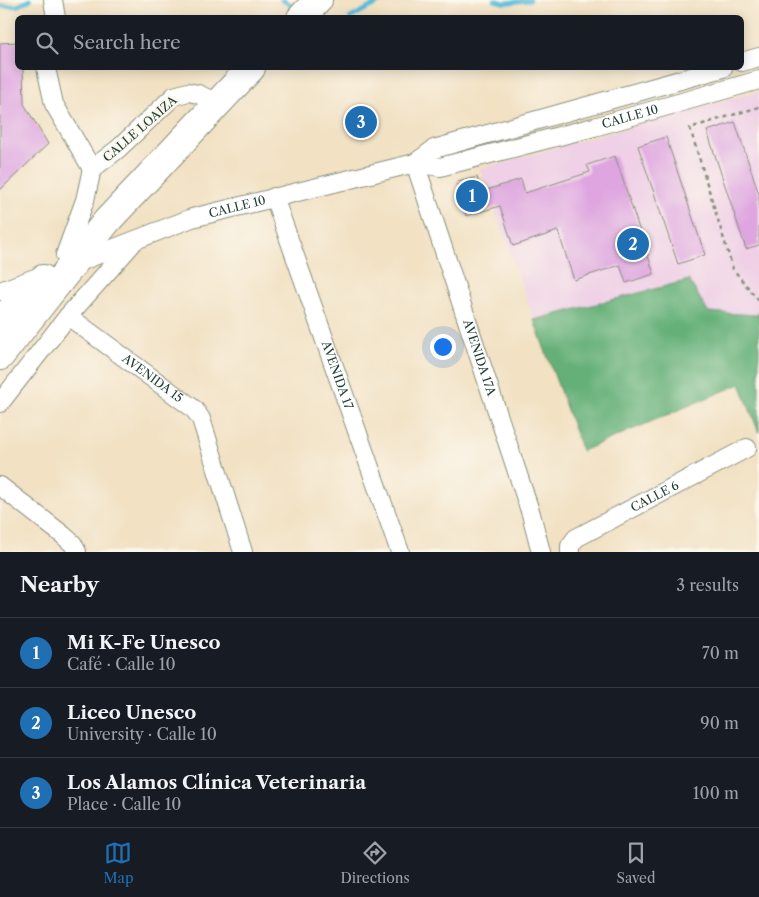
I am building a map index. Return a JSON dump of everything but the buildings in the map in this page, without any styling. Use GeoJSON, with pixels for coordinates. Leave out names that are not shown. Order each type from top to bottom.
{"type":"FeatureCollection","features":[{"type":"Feature","properties":{"kind":"highway"},"geometry":{"type":"LineString","coordinates":[[303,15],[318,0]]}},
{"type":"Feature","properties":{"kind":"highway"},"geometry":{"type":"LineString","coordinates":[[0,321],[107,221],[249,70]]}},
{"type":"Feature","properties":{"kind":"highway"},"geometry":{"type":"LineString","coordinates":[[0,356],[63,263]]}},
{"type":"Feature","properties":{"kind":"street"},"geometry":{"type":"LineString","coordinates":[[53,0],[56,15]]}},
{"type":"Feature","properties":{"kind":"street"},"geometry":{"type":"LineString","coordinates":[[744,61],[759,57]]}},
{"type":"Feature","properties":{"kind":"street","name":"CALLE LOAIZA"},"geometry":{"type":"LineString","coordinates":[[46,70],[54,104],[92,169]]}},
{"type":"Feature","properties":{"kind":"street","name":"CALLE 10"},"geometry":{"type":"LineString","coordinates":[[415,163],[434,149],[716,70]]}},
{"type":"Feature","properties":{"kind":"street","name":"CALLE 10"},"geometry":{"type":"LineString","coordinates":[[0,291],[13,288],[63,263],[133,242],[192,218],[415,163],[440,167],[594,127],[759,80]]}},
{"type":"Feature","properties":{"kind":"street","name":"CALLE LOAIZA"},"geometry":{"type":"LineString","coordinates":[[63,263],[85,200],[92,169],[118,149],[174,96],[188,92],[217,102]]}},
{"type":"Feature","properties":{"kind":"street","name":"AVENIDA 17A"},"geometry":{"type":"LineString","coordinates":[[415,163],[531,514],[540,552]]}},
{"type":"Feature","properties":{"kind":"street","name":"AVENIDA 17"},"geometry":{"type":"LineString","coordinates":[[274,197],[400,552]]}},
{"type":"Feature","properties":{"kind":"street"},"geometry":{"type":"LineString","coordinates":[[0,404],[68,316],[133,242]]}},
{"type":"Feature","properties":{"kind":"street","name":"AVENIDA 15"},"geometry":{"type":"LineString","coordinates":[[68,316],[194,409],[201,419],[243,552]]}},
{"type":"Feature","properties":{"kind":"street","name":"CALLE 6"},"geometry":{"type":"LineString","coordinates":[[570,552],[570,546],[576,538],[747,448]]}},
{"type":"Feature","properties":{"kind":"street"},"geometry":{"type":"LineString","coordinates":[[0,486],[63,535],[73,544],[77,552]]}},
{"type":"Feature","properties":{"kind":"path"},"geometry":{"type":"LineString","coordinates":[[759,107],[690,128],[733,269],[759,301]]}},
{"type":"Feature","properties":{"kind":"shaded area"},"geometry":{"type":"Polygon","coordinates":[[[759,91],[759,433],[740,384],[582,451],[480,169],[759,91]]]}},
{"type":"Feature","properties":{"kind":"green space"},"geometry":{"type":"Polygon","coordinates":[[[689,280],[708,312],[757,315],[759,311],[759,433],[740,384],[582,451],[534,320],[689,280]]]}},
{"type":"Feature","properties":{"kind":"waterway"},"geometry":{"type":"LineString","coordinates":[[0,6],[17,6],[30,0]]}},
{"type":"Feature","properties":{"kind":"waterway"},"geometry":{"type":"LineString","coordinates":[[282,0],[297,8]]}},
{"type":"Feature","properties":{"kind":"waterway"},"geometry":{"type":"LineString","coordinates":[[356,15],[383,0]]}},
{"type":"Feature","properties":{"kind":"waterway"},"geometry":{"type":"LineString","coordinates":[[494,0],[505,3],[530,0]]}},
{"type":"Feature","properties":{"kind":"place","name":"Los Alamos Clínica Veterinaria"},"geometry":{"type":"Point","coordinates":[361,122]}},
{"type":"Feature","properties":{"kind":"place","name":"Mi K-Fe Unesco"},"geometry":{"type":"Point","coordinates":[472,196]}},
{"type":"Feature","properties":{"kind":"place","name":"Liceo Unesco"},"geometry":{"type":"Point","coordinates":[633,244]}}]}
